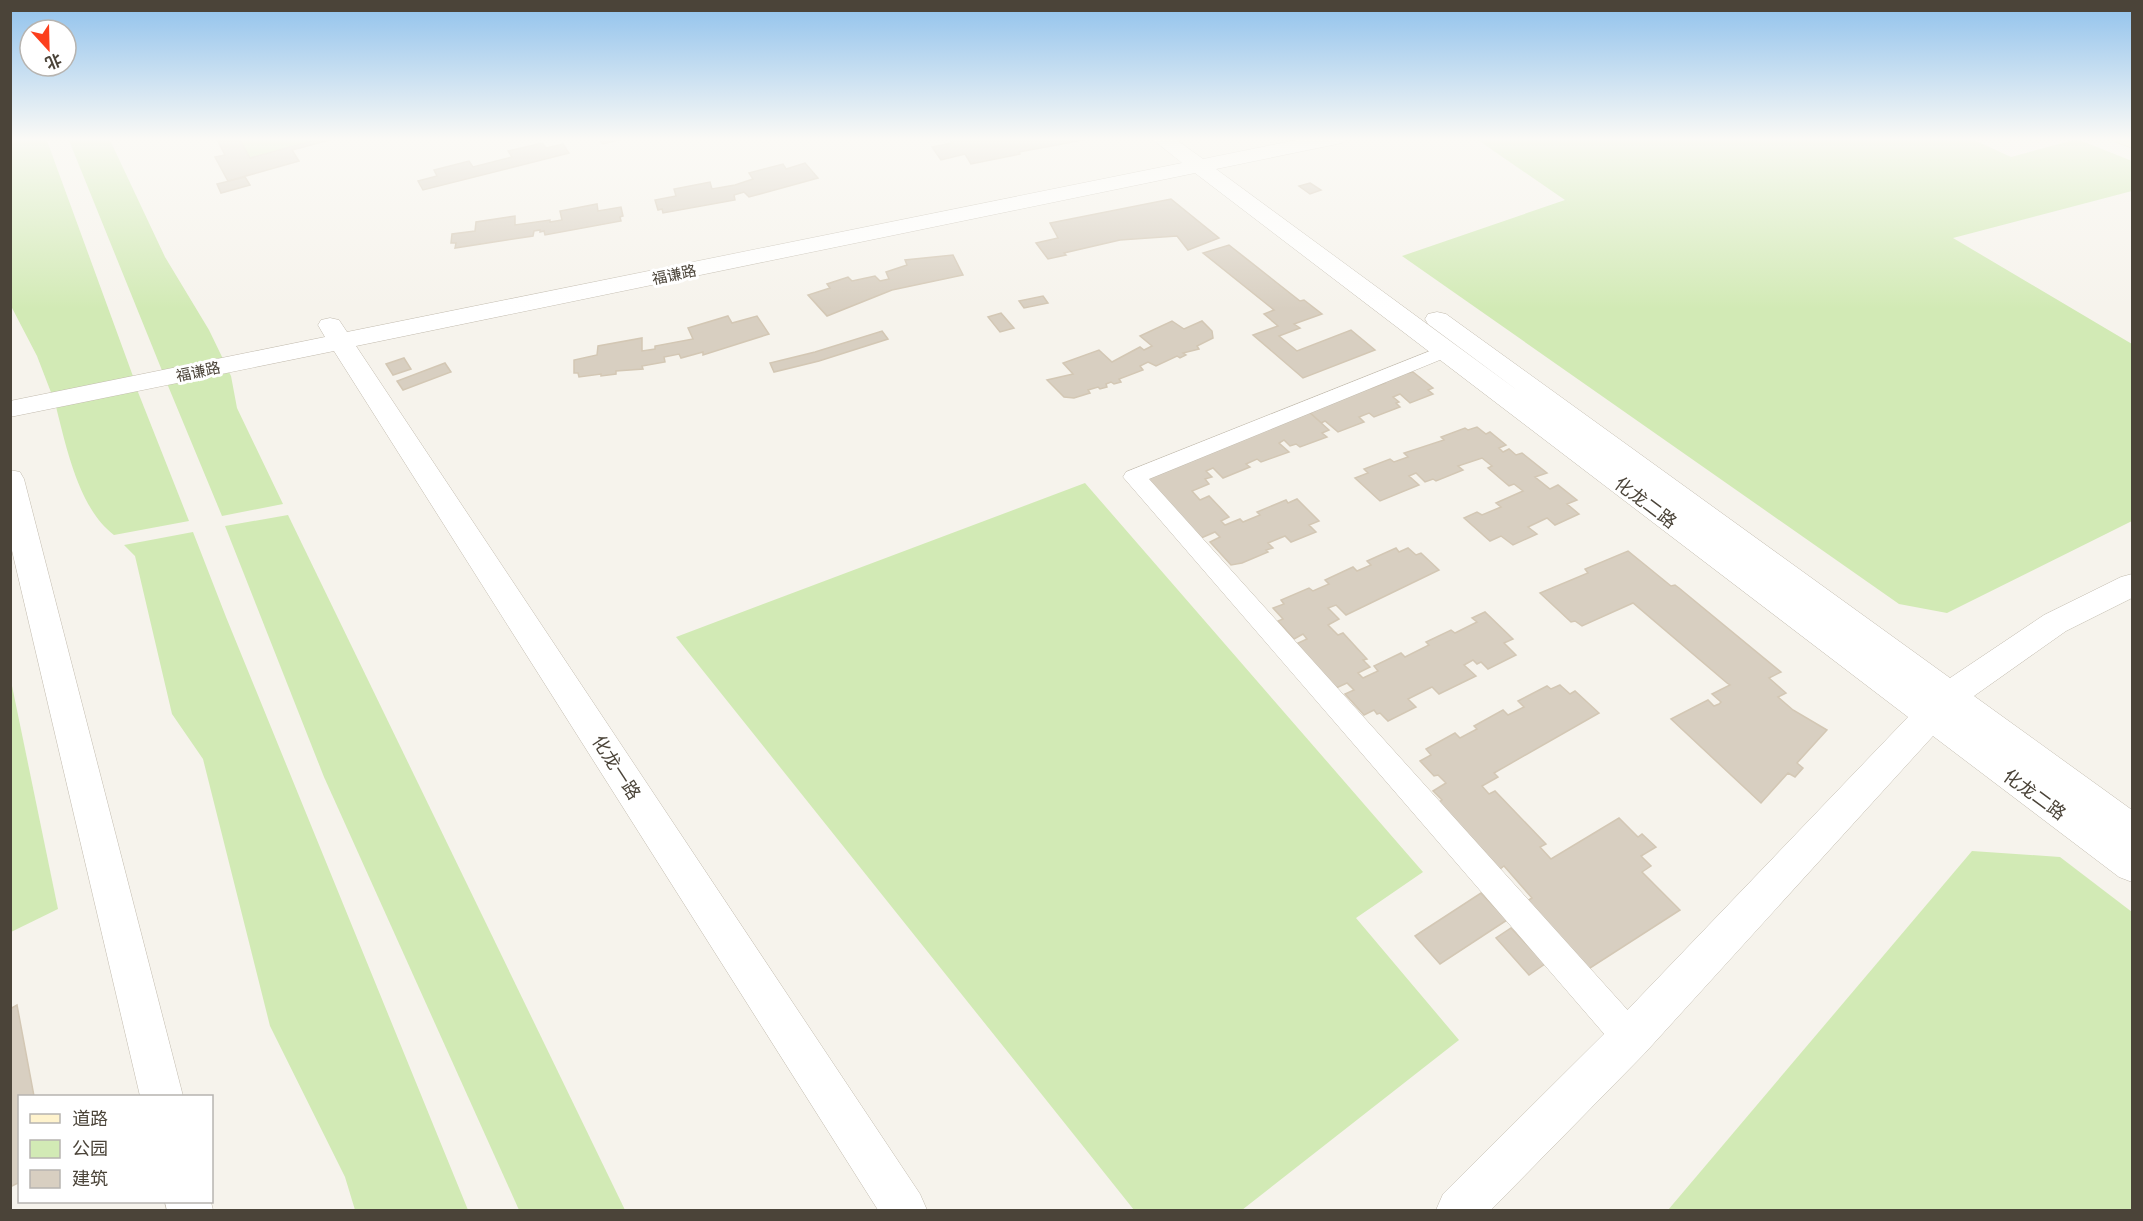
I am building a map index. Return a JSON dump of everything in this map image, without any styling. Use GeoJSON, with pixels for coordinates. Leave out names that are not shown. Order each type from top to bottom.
{"type":"FeatureCollection","features":[{"type":"Feature","properties":{"kind":"street","name":"福谦路"},"geometry":{"type":"LineString","coordinates":[[10,409],[335,333],[985,195]]}},
{"type":"Feature","properties":{"kind":"street","name":"化龙二路"},"geometry":{"type":"LineString","coordinates":[[1247,195],[1444,351],[1940,706],[2133,830]]}},
{"type":"Feature","properties":{"kind":"street","name":"化龙二路"},"geometry":{"type":"LineString","coordinates":[[1251,195],[1940,706],[2133,865]]}},
{"type":"Feature","properties":{"kind":"street","name":"福谦路"},"geometry":{"type":"LineString","coordinates":[[10,388],[335,333]]}},
{"type":"Feature","properties":{"kind":"street","name":"化龙一路"},"geometry":{"type":"LineString","coordinates":[[335,333],[904,1210]]}},
{"type":"Feature","properties":{"kind":"street"},"geometry":{"type":"LineString","coordinates":[[1444,351],[1134,477],[1630,1038]]}},
{"type":"Feature","properties":{"kind":"street"},"geometry":{"type":"LineString","coordinates":[[10,479],[162,1095]]}},
{"type":"Feature","properties":{"kind":"street"},"geometry":{"type":"LineString","coordinates":[[1459,1210],[1630,1038],[1940,706],[2055,623],[2133,585]]}},
{"type":"Feature","properties":{"kind":"green space"},"geometry":{"type":"Polygon","coordinates":[[[10,195],[67,195],[134,379],[52,395],[37,356],[11,306],[10,195]]]}},
{"type":"Feature","properties":{"kind":"green space"},"geometry":{"type":"Polygon","coordinates":[[[91,195],[136,195],[165,257],[209,330],[224,361],[163,373],[91,195]]]}},
{"type":"Feature","properties":{"kind":"green space"},"geometry":{"type":"Polygon","coordinates":[[[1558,195],[2117,195],[1953,238],[2132,344],[2132,521],[1947,613],[1899,604],[1402,256],[1565,200],[1558,195]]]}},
{"type":"Feature","properties":{"kind":"green space"},"geometry":{"type":"Polygon","coordinates":[[[227,368],[231,376],[237,408],[283,504],[222,516],[166,381],[227,368]]]}},
{"type":"Feature","properties":{"kind":"green space"},"geometry":{"type":"Polygon","coordinates":[[[136,387],[189,521],[114,535],[91,509],[82,492],[69,456],[55,403],[136,387]]]}},
{"type":"Feature","properties":{"kind":"green space"},"geometry":{"type":"Polygon","coordinates":[[[1085,483],[1423,872],[1356,918],[1459,1040],[1242,1210],[1134,1210],[676,637],[1085,483]]]}},
{"type":"Feature","properties":{"kind":"green space"},"geometry":{"type":"Polygon","coordinates":[[[288,515],[625,1210],[519,1210],[324,777],[225,526],[288,515]]]}},
{"type":"Feature","properties":{"kind":"green space"},"geometry":{"type":"Polygon","coordinates":[[[193,532],[468,1210],[355,1210],[345,1177],[270,1026],[203,759],[172,714],[135,556],[124,545],[193,532]]]}},
{"type":"Feature","properties":{"kind":"green space"},"geometry":{"type":"Polygon","coordinates":[[[11,681],[58,909],[10,932],[11,681]]]}},
{"type":"Feature","properties":{"kind":"green space"},"geometry":{"type":"Polygon","coordinates":[[[1972,851],[2060,857],[2132,912],[2132,1210],[1668,1210],[1972,851]]]}},
{"type":"Feature","properties":{"kind":"building"},"geometry":{"type":"Polygon","coordinates":[[[734,195],[735,200],[663,213],[662,209],[658,210],[655,200],[676,196],[734,195]]]}},
{"type":"Feature","properties":{"kind":"building"},"geometry":{"type":"Polygon","coordinates":[[[1171,199],[1219,238],[1188,250],[1177,236],[1120,240],[1048,259],[1036,243],[1058,238],[1050,223],[1171,199]]]}},
{"type":"Feature","properties":{"kind":"building"},"geometry":{"type":"Polygon","coordinates":[[[597,204],[598,211],[621,207],[623,216],[620,217],[621,221],[545,235],[544,231],[540,232],[540,230],[534,231],[533,236],[455,248],[456,243],[451,243],[452,234],[475,231],[476,222],[515,216],[515,225],[550,220],[550,222],[562,220],[560,211],[597,204]]]}},
{"type":"Feature","properties":{"kind":"building"},"geometry":{"type":"Polygon","coordinates":[[[1229,245],[1300,301],[1304,300],[1322,314],[1294,324],[1300,328],[1279,336],[1297,351],[1351,330],[1375,350],[1303,378],[1253,335],[1278,326],[1264,314],[1274,310],[1203,253],[1229,245]]]}},
{"type":"Feature","properties":{"kind":"building"},"geometry":{"type":"Polygon","coordinates":[[[953,255],[963,275],[892,290],[827,316],[808,295],[830,288],[827,284],[848,277],[852,281],[875,276],[880,281],[889,279],[886,272],[907,265],[905,260],[953,255]]]}},
{"type":"Feature","properties":{"kind":"building"},"geometry":{"type":"Polygon","coordinates":[[[1043,296],[1048,303],[1024,308],[1019,301],[1043,296]]]}},
{"type":"Feature","properties":{"kind":"building"},"geometry":{"type":"Polygon","coordinates":[[[1001,313],[1014,328],[1000,332],[988,317],[1001,313]]]}},
{"type":"Feature","properties":{"kind":"building"},"geometry":{"type":"Polygon","coordinates":[[[728,316],[732,323],[757,316],[769,334],[703,355],[703,352],[681,358],[679,354],[664,357],[665,362],[642,366],[643,369],[616,371],[616,374],[601,376],[601,374],[579,377],[578,373],[574,373],[574,360],[597,355],[598,346],[642,338],[642,351],[655,349],[655,346],[693,339],[688,328],[728,316]]]}},
{"type":"Feature","properties":{"kind":"building"},"geometry":{"type":"Polygon","coordinates":[[[1172,321],[1184,329],[1202,321],[1212,331],[1213,338],[1197,346],[1199,349],[1183,353],[1186,355],[1180,358],[1177,356],[1156,366],[1148,362],[1140,366],[1143,370],[1119,379],[1121,382],[1114,384],[1111,382],[1106,384],[1107,387],[1088,390],[1090,393],[1074,398],[1064,397],[1047,380],[1073,374],[1063,363],[1099,350],[1112,362],[1140,347],[1144,350],[1152,346],[1140,336],[1172,321]]]}},
{"type":"Feature","properties":{"kind":"building"},"geometry":{"type":"Polygon","coordinates":[[[882,331],[888,339],[819,361],[774,372],[770,363],[815,352],[882,331]]]}},
{"type":"Feature","properties":{"kind":"building"},"geometry":{"type":"Polygon","coordinates":[[[404,358],[411,369],[393,375],[386,364],[404,358]]]}},
{"type":"Feature","properties":{"kind":"building"},"geometry":{"type":"Polygon","coordinates":[[[445,363],[451,372],[403,390],[397,381],[445,363]]]}},
{"type":"Feature","properties":{"kind":"building"},"geometry":{"type":"Polygon","coordinates":[[[1405,371],[1413,372],[1433,388],[1428,390],[1433,394],[1410,403],[1400,394],[1393,397],[1399,402],[1396,403],[1400,407],[1374,417],[1369,413],[1359,417],[1364,422],[1338,432],[1325,421],[1321,423],[1309,412],[1370,386],[1372,388],[1385,383],[1382,380],[1405,371]]]}},
{"type":"Feature","properties":{"kind":"building"},"geometry":{"type":"Polygon","coordinates":[[[1309,412],[1329,430],[1322,433],[1327,437],[1300,447],[1296,444],[1290,446],[1284,440],[1279,443],[1289,452],[1261,462],[1257,459],[1246,464],[1250,467],[1223,478],[1213,468],[1206,471],[1212,477],[1205,479],[1209,484],[1192,491],[1200,500],[1209,496],[1229,517],[1221,521],[1225,525],[1240,519],[1243,522],[1260,515],[1257,512],[1286,500],[1288,503],[1297,499],[1319,521],[1309,525],[1316,532],[1291,542],[1285,536],[1268,543],[1273,548],[1266,550],[1268,552],[1242,563],[1231,565],[1210,542],[1220,537],[1215,532],[1201,538],[1145,478],[1309,412]]]}},
{"type":"Feature","properties":{"kind":"building"},"geometry":{"type":"Polygon","coordinates":[[[1477,427],[1486,434],[1490,432],[1506,445],[1499,448],[1503,452],[1509,449],[1516,455],[1522,453],[1547,473],[1535,477],[1550,489],[1558,485],[1577,500],[1567,504],[1579,514],[1555,525],[1547,518],[1528,527],[1537,534],[1513,545],[1501,536],[1490,541],[1464,518],[1477,512],[1482,515],[1501,507],[1496,503],[1523,491],[1514,484],[1509,486],[1488,468],[1492,466],[1482,458],[1458,466],[1463,470],[1436,481],[1433,479],[1425,482],[1416,473],[1409,476],[1419,485],[1380,501],[1355,478],[1368,473],[1364,469],[1390,459],[1394,462],[1408,457],[1404,453],[1444,440],[1441,437],[1465,428],[1468,430],[1477,427]]]}},
{"type":"Feature","properties":{"kind":"building"},"geometry":{"type":"Polygon","coordinates":[[[1396,548],[1399,552],[1408,548],[1416,555],[1421,553],[1439,570],[1346,615],[1336,605],[1328,608],[1339,619],[1328,625],[1338,635],[1343,633],[1367,659],[1363,660],[1370,667],[1358,673],[1363,678],[1378,671],[1374,666],[1401,653],[1405,657],[1429,645],[1426,642],[1451,630],[1455,633],[1477,622],[1472,618],[1485,612],[1513,639],[1504,643],[1516,655],[1488,669],[1481,662],[1477,664],[1473,660],[1464,665],[1476,676],[1439,694],[1432,687],[1408,699],[1416,707],[1388,721],[1374,710],[1364,715],[1345,694],[1354,690],[1347,683],[1336,688],[1296,644],[1307,639],[1303,634],[1294,639],[1278,621],[1283,619],[1273,608],[1284,604],[1281,600],[1309,588],[1313,591],[1329,584],[1325,580],[1353,567],[1357,571],[1371,565],[1367,561],[1396,548]]]}},
{"type":"Feature","properties":{"kind":"building"},"geometry":{"type":"Polygon","coordinates":[[[1628,551],[1671,586],[1675,585],[1679,588],[1781,672],[1769,678],[1786,693],[1778,697],[1793,710],[1827,730],[1797,763],[1803,768],[1795,777],[1788,773],[1761,803],[1671,719],[1708,700],[1714,706],[1719,704],[1721,702],[1712,694],[1730,685],[1633,603],[1582,626],[1575,621],[1571,622],[1540,593],[1588,573],[1585,569],[1628,551]]]}},
{"type":"Feature","properties":{"kind":"building"},"geometry":{"type":"Polygon","coordinates":[[[1560,685],[1570,694],[1575,691],[1599,713],[1494,773],[1498,777],[1482,786],[1489,794],[1495,791],[1546,844],[1540,847],[1551,859],[1619,818],[1638,837],[1642,834],[1656,847],[1641,856],[1651,866],[1642,872],[1680,910],[1587,970],[1527,901],[1532,898],[1504,866],[1500,869],[1439,802],[1442,800],[1433,791],[1446,783],[1438,775],[1434,776],[1420,761],[1431,755],[1426,749],[1455,733],[1460,738],[1477,729],[1474,726],[1503,710],[1508,715],[1524,707],[1518,701],[1547,686],[1551,689],[1560,685]]]}},
{"type":"Feature","properties":{"kind":"building"},"geometry":{"type":"Polygon","coordinates":[[[1481,893],[1507,920],[1440,964],[1415,936],[1481,893]]]}},
{"type":"Feature","properties":{"kind":"building"},"geometry":{"type":"Polygon","coordinates":[[[1511,928],[1545,964],[1529,975],[1496,938],[1511,928]]]}},
{"type":"Feature","properties":{"kind":"building"},"geometry":{"type":"Polygon","coordinates":[[[17,1005],[34,1095],[18,1095],[18,1183],[10,1187],[10,1009],[17,1005]]]}}]}
